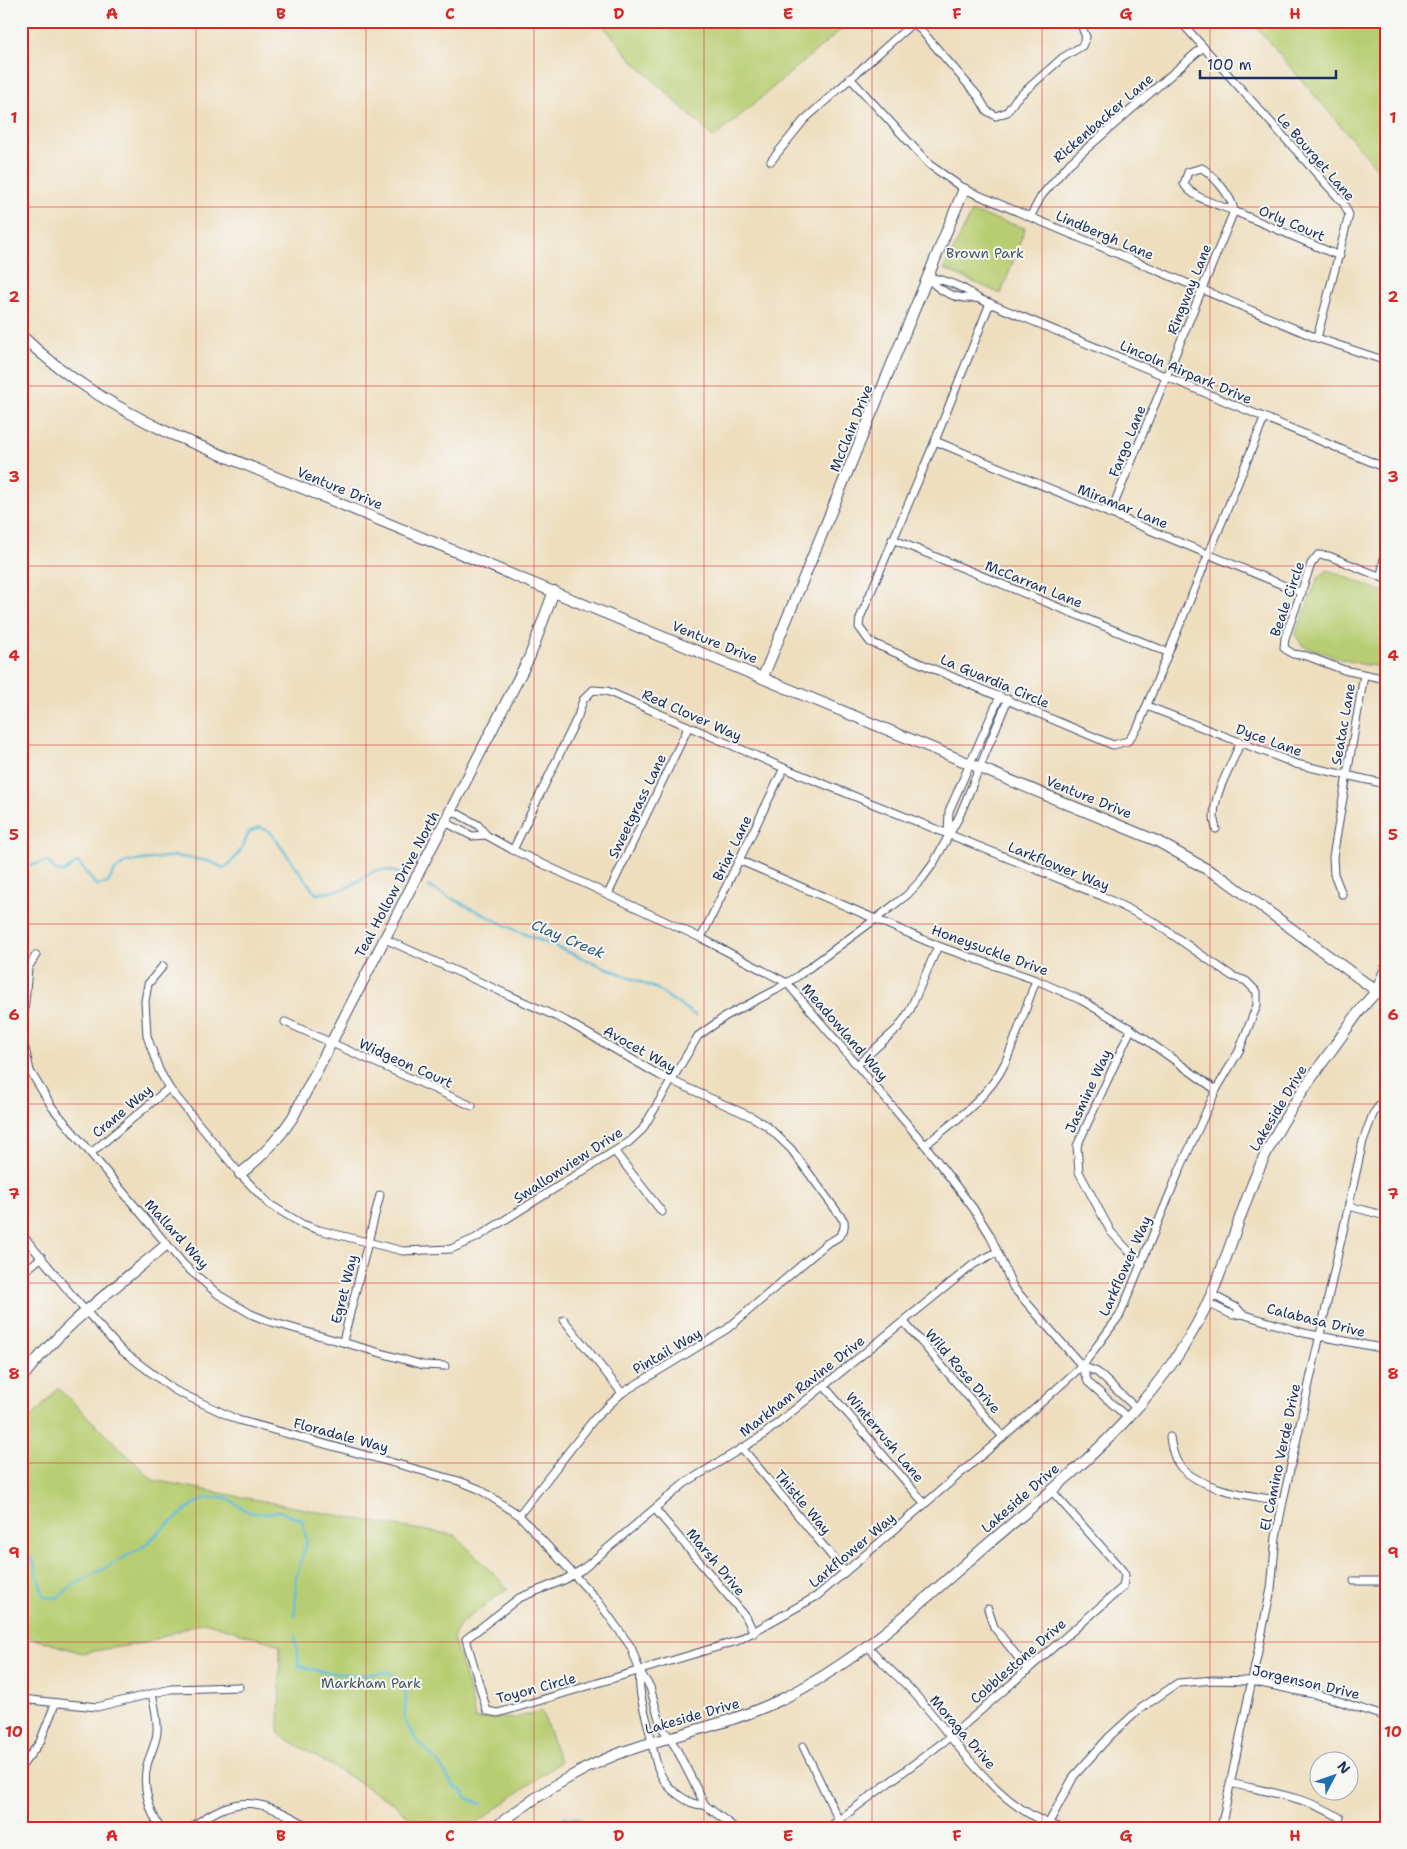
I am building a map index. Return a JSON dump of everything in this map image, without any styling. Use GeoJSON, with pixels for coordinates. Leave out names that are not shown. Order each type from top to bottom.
{"type":"FeatureCollection","features":[{"type":"Feature","properties":{"kind":"street"},"geometry":{"type":"LineString","coordinates":[[771,161],[804,120],[915,22],[978,96],[987,111],[996,116],[1007,112],[1016,99],[1062,58],[1082,46],[1086,37],[1082,27],[1074,21]]}},
{"type":"Feature","properties":{"kind":"street","name":"Le Bourget Lane"},"geometry":{"type":"LineString","coordinates":[[1180,21],[1344,204],[1349,215],[1318,338]]}},
{"type":"Feature","properties":{"kind":"street","name":"Rickenbacker Lane"},"geometry":{"type":"LineString","coordinates":[[1030,217],[1042,194],[1064,169],[1203,47]]}},
{"type":"Feature","properties":{"kind":"street","name":"Lindbergh Lane"},"geometry":{"type":"LineString","coordinates":[[850,78],[930,165],[964,189],[1318,338],[1386,360]]}},
{"type":"Feature","properties":{"kind":"street","name":"Orly Court"},"geometry":{"type":"LineString","coordinates":[[1234,211],[1229,197],[1208,172],[1202,168],[1196,168],[1188,172],[1184,179],[1186,189],[1234,211],[1340,256]]}},
{"type":"Feature","properties":{"kind":"street","name":"McClain Drive"},"geometry":{"type":"LineString","coordinates":[[763,677],[964,189]]}},
{"type":"Feature","properties":{"kind":"street","name":"Ringway Lane"},"geometry":{"type":"LineString","coordinates":[[1166,376],[1234,211]]}},
{"type":"Feature","properties":{"kind":"street","name":"Lincoln Airpark Drive"},"geometry":{"type":"LineString","coordinates":[[928,277],[940,279],[968,290],[977,298],[1166,376],[1264,419],[1386,468]]}},
{"type":"Feature","properties":{"kind":"street","name":"La Guardia Circle"},"geometry":{"type":"LineString","coordinates":[[990,303],[935,441],[860,618],[859,627],[863,636],[870,642],[1113,745],[1120,744],[1132,737],[1147,706],[1167,652],[1264,419]]}},
{"type":"Feature","properties":{"kind":"street","name":"Venture Drive"},"geometry":{"type":"LineString","coordinates":[[21,335],[78,382],[132,415],[178,437],[1143,834],[1197,862],[1224,879],[1386,998]]}},
{"type":"Feature","properties":{"kind":"street","name":"Fargo Lane"},"geometry":{"type":"LineString","coordinates":[[1110,514],[1166,376]]}},
{"type":"Feature","properties":{"kind":"street","name":"Miramar Lane"},"geometry":{"type":"LineString","coordinates":[[935,441],[1302,593]]}},
{"type":"Feature","properties":{"kind":"street","name":"McCarran Lane"},"geometry":{"type":"LineString","coordinates":[[892,539],[1167,652]]}},
{"type":"Feature","properties":{"kind":"street"},"geometry":{"type":"LineString","coordinates":[[1383,578],[1386,545]]}},
{"type":"Feature","properties":{"kind":"street","name":"Beale Circle"},"geometry":{"type":"LineString","coordinates":[[1383,578],[1329,556],[1318,555],[1311,564],[1285,638],[1284,648],[1293,654],[1364,675],[1386,679]]}},
{"type":"Feature","properties":{"kind":"street","name":"Teal Hollow Drive North"},"geometry":{"type":"LineString","coordinates":[[240,1174],[267,1152],[293,1116],[383,938],[530,656],[554,591]]}},
{"type":"Feature","properties":{"kind":"street","name":"Seatac Lane"},"geometry":{"type":"LineString","coordinates":[[1342,894],[1334,874],[1333,857],[1364,675]]}},
{"type":"Feature","properties":{"kind":"street","name":"Red Clover Way"},"geometry":{"type":"LineString","coordinates":[[513,850],[578,716],[583,700],[593,690],[606,691],[688,728],[948,834]]}},
{"type":"Feature","properties":{"kind":"street","name":"Swallowview Drive"},"geometry":{"type":"LineString","coordinates":[[948,834],[949,811],[1000,696]]}},
{"type":"Feature","properties":{"kind":"street","name":"Swallowview Drive"},"geometry":{"type":"LineString","coordinates":[[163,966],[148,984],[144,1020],[152,1054],[169,1088],[240,1174],[269,1204],[294,1219],[319,1230],[368,1243],[403,1251],[450,1248],[476,1238],[615,1152],[642,1130],[698,1036],[705,1029],[787,983],[907,895],[933,864],[959,817],[1008,699]]}},
{"type":"Feature","properties":{"kind":"street","name":"Dyce Lane"},"geometry":{"type":"LineString","coordinates":[[1147,706],[1240,744],[1296,764],[1347,777],[1386,784]]}},
{"type":"Feature","properties":{"kind":"street","name":"Sweetgrass Lane"},"geometry":{"type":"LineString","coordinates":[[608,894],[688,728]]}},
{"type":"Feature","properties":{"kind":"street"},"geometry":{"type":"LineString","coordinates":[[1216,829],[1213,815],[1215,804],[1240,744]]}},
{"type":"Feature","properties":{"kind":"street","name":"Briar Lane"},"geometry":{"type":"LineString","coordinates":[[701,938],[784,768]]}},
{"type":"Feature","properties":{"kind":"street","name":"Meadowland Way"},"geometry":{"type":"LineString","coordinates":[[451,810],[478,825],[486,835],[513,850],[701,938],[787,983],[858,1064],[925,1145],[973,1208],[990,1235],[1013,1287],[1082,1366],[1088,1382],[1128,1418]]}},
{"type":"Feature","properties":{"kind":"street","name":"Meadowland Way"},"geometry":{"type":"LineString","coordinates":[[445,822],[472,836],[486,835]]}},
{"type":"Feature","properties":{"kind":"street","name":"Larkflower Way"},"geometry":{"type":"LineString","coordinates":[[640,1672],[737,1641],[817,1596],[926,1504],[1082,1366],[1120,1316],[1180,1169],[1216,1090],[1239,1051],[1257,1005],[1257,992],[1246,981],[1232,976],[1154,922],[1102,896],[948,834]]}},
{"type":"Feature","properties":{"kind":"street","name":"Honeysuckle Drive"},"geometry":{"type":"LineString","coordinates":[[740,861],[877,918],[938,946],[1036,980],[1081,1000],[1131,1029],[1216,1090]]}},
{"type":"Feature","properties":{"kind":"street","name":"Avocet Way"},"geometry":{"type":"LineString","coordinates":[[383,938],[566,1021],[670,1081],[752,1117],[779,1136],[844,1220],[845,1228]]}},
{"type":"Feature","properties":{"kind":"street"},"geometry":{"type":"LineString","coordinates":[[858,1064],[898,1028],[909,1012],[938,946]]}},
{"type":"Feature","properties":{"kind":"street","name":"Mallard Way"},"geometry":{"type":"LineString","coordinates":[[36,955],[28,968],[22,1035],[30,1071],[40,1091],[166,1245],[204,1284],[235,1306],[268,1321],[423,1365],[445,1366]]}},
{"type":"Feature","properties":{"kind":"street","name":"Lakeside Drive"},"geometry":{"type":"LineString","coordinates":[[494,1828],[533,1798],[581,1771],[616,1755],[730,1720],[775,1703],[828,1674],[868,1646],[1051,1490],[1128,1418],[1175,1357],[1209,1299],[1257,1174],[1275,1136],[1303,1088],[1376,991],[1386,968]]}},
{"type":"Feature","properties":{"kind":"street"},"geometry":{"type":"LineString","coordinates":[[925,1145],[965,1112],[985,1092],[1005,1064],[1036,980]]}},
{"type":"Feature","properties":{"kind":"street","name":"Lakeside Drive"},"geometry":{"type":"LineString","coordinates":[[1376,991],[1386,984]]}},
{"type":"Feature","properties":{"kind":"street","name":"Widgeon Court"},"geometry":{"type":"LineString","coordinates":[[285,1022],[472,1106]]}},
{"type":"Feature","properties":{"kind":"street","name":"Jasmine Way"},"geometry":{"type":"LineString","coordinates":[[1131,1029],[1077,1146],[1079,1172],[1111,1232],[1142,1265]]}},
{"type":"Feature","properties":{"kind":"street","name":"Crane Way"},"geometry":{"type":"LineString","coordinates":[[91,1153],[169,1088]]}},
{"type":"Feature","properties":{"kind":"street","name":"El Camino Verde Drive"},"geometry":{"type":"LineString","coordinates":[[1221,1828],[1272,1583],[1276,1537],[1283,1501],[1363,1141],[1373,1114],[1386,1097]]}},
{"type":"Feature","properties":{"kind":"street"},"geometry":{"type":"LineString","coordinates":[[615,1152],[662,1212]]}},
{"type":"Feature","properties":{"kind":"street","name":"Egret Way"},"geometry":{"type":"LineString","coordinates":[[343,1341],[380,1195]]}},
{"type":"Feature","properties":{"kind":"street"},"geometry":{"type":"LineString","coordinates":[[1349,1206],[1386,1216]]}},
{"type":"Feature","properties":{"kind":"street","name":"Pintail Way"},"geometry":{"type":"LineString","coordinates":[[519,1515],[595,1418],[622,1393],[727,1329],[826,1244],[841,1237],[845,1228]]}},
{"type":"Feature","properties":{"kind":"street","name":"Floradale Way"},"geometry":{"type":"LineString","coordinates":[[21,1233],[86,1312],[137,1364],[193,1401],[238,1420],[459,1481],[479,1490],[519,1515],[574,1575],[616,1625],[631,1647],[640,1672],[650,1687],[662,1726],[668,1738]]}},
{"type":"Feature","properties":{"kind":"street"},"geometry":{"type":"LineString","coordinates":[[21,1379],[38,1357],[86,1312],[166,1245]]}},
{"type":"Feature","properties":{"kind":"street","name":"Markham Ravine Drive"},"geometry":{"type":"LineString","coordinates":[[574,1575],[696,1475],[762,1436],[825,1387],[974,1264],[997,1252]]}},
{"type":"Feature","properties":{"kind":"street"},"geometry":{"type":"LineString","coordinates":[[21,1274],[42,1257]]}},
{"type":"Feature","properties":{"kind":"street","name":"Calabasa Drive"},"geometry":{"type":"LineString","coordinates":[[1209,1299],[1233,1315],[1242,1314],[1319,1336],[1386,1349]]}},
{"type":"Feature","properties":{"kind":"street"},"geometry":{"type":"LineString","coordinates":[[564,1320],[622,1393]]}},
{"type":"Feature","properties":{"kind":"street","name":"Wild Rose Drive"},"geometry":{"type":"LineString","coordinates":[[904,1322],[1003,1437]]}},
{"type":"Feature","properties":{"kind":"street","name":"Meadowland Way"},"geometry":{"type":"LineString","coordinates":[[1082,1366],[1096,1372],[1136,1408]]}},
{"type":"Feature","properties":{"kind":"street","name":"Winterrush Lane"},"geometry":{"type":"LineString","coordinates":[[825,1387],[926,1504]]}},
{"type":"Feature","properties":{"kind":"street"},"geometry":{"type":"LineString","coordinates":[[1170,1437],[1177,1462],[1191,1476],[1201,1482],[1221,1489],[1283,1501]]}},
{"type":"Feature","properties":{"kind":"street","name":"Thistle Way"},"geometry":{"type":"LineString","coordinates":[[742,1448],[845,1572]]}},
{"type":"Feature","properties":{"kind":"street","name":"Cobblestone Drive"},"geometry":{"type":"LineString","coordinates":[[828,1828],[839,1822],[950,1737],[1118,1592],[1125,1582],[1122,1570],[1051,1490]]}},
{"type":"Feature","properties":{"kind":"street","name":"Marsh Drive"},"geometry":{"type":"LineString","coordinates":[[655,1509],[746,1616],[754,1633]]}},
{"type":"Feature","properties":{"kind":"street","name":"Toyon Circle"},"geometry":{"type":"LineString","coordinates":[[574,1575],[519,1598],[466,1639],[487,1711],[498,1713],[640,1672]]}},
{"type":"Feature","properties":{"kind":"street"},"geometry":{"type":"LineString","coordinates":[[1354,1581],[1386,1581]]}},
{"type":"Feature","properties":{"kind":"street"},"geometry":{"type":"LineString","coordinates":[[988,1609],[994,1627],[1028,1670]]}},
{"type":"Feature","properties":{"kind":"street","name":"Moraga Drive"},"geometry":{"type":"LineString","coordinates":[[868,1646],[888,1670],[910,1688],[950,1737],[1006,1797],[1047,1826],[1060,1828]]}},
{"type":"Feature","properties":{"kind":"street","name":"Floradale Way"},"geometry":{"type":"LineString","coordinates":[[640,1672],[638,1690],[652,1743]]}},
{"type":"Feature","properties":{"kind":"street","name":"Jorgenson Drive"},"geometry":{"type":"LineString","coordinates":[[1047,1826],[1074,1776],[1109,1737],[1140,1709],[1178,1683],[1214,1680],[1251,1681],[1327,1697],[1386,1716]]}},
{"type":"Feature","properties":{"kind":"street"},"geometry":{"type":"LineString","coordinates":[[21,1699],[97,1707],[185,1688],[239,1687]]}},
{"type":"Feature","properties":{"kind":"street"},"geometry":{"type":"LineString","coordinates":[[152,1694],[157,1720],[157,1734],[147,1766],[146,1783],[148,1801],[160,1828]]}},
{"type":"Feature","properties":{"kind":"street"},"geometry":{"type":"LineString","coordinates":[[21,1767],[40,1742],[55,1704]]}},
{"type":"Feature","properties":{"kind":"street"},"geometry":{"type":"LineString","coordinates":[[668,1738],[676,1748],[705,1804],[735,1828]]}},
{"type":"Feature","properties":{"kind":"street"},"geometry":{"type":"LineString","coordinates":[[652,1743],[653,1754],[665,1784],[690,1803],[705,1804]]}},
{"type":"Feature","properties":{"kind":"street"},"geometry":{"type":"LineString","coordinates":[[803,1746],[839,1822]]}},
{"type":"Feature","properties":{"kind":"street"},"geometry":{"type":"LineString","coordinates":[[1230,1784],[1306,1801],[1327,1809],[1340,1818]]}},
{"type":"Feature","properties":{"kind":"street"},"geometry":{"type":"LineString","coordinates":[[192,1828],[216,1811],[239,1804],[253,1803],[279,1809],[311,1828]]}},
{"type":"Feature","properties":{"kind":"green space"},"geometry":{"type":"Polygon","coordinates":[[[599,21],[851,21],[714,138],[634,62],[599,21]]]}},
{"type":"Feature","properties":{"kind":"green space"},"geometry":{"type":"Polygon","coordinates":[[[1251,21],[1386,21],[1386,179],[1251,21]]]}},
{"type":"Feature","properties":{"kind":"green space","name":"Brown Park"},"geometry":{"type":"Polygon","coordinates":[[[972,212],[1025,228],[1001,294],[944,269],[972,212]]]}},
{"type":"Feature","properties":{"kind":"green space"},"geometry":{"type":"Polygon","coordinates":[[[1328,570],[1386,593],[1386,667],[1354,662],[1303,646],[1295,635],[1318,578],[1328,570]]]}},
{"type":"Feature","properties":{"kind":"green space","name":"Markham Park"},"geometry":{"type":"Polygon","coordinates":[[[58,1388],[153,1480],[383,1524],[455,1535],[508,1588],[461,1623],[453,1638],[471,1697],[475,1719],[515,1718],[542,1711],[560,1762],[470,1828],[421,1828],[394,1804],[279,1734],[280,1645],[204,1622],[144,1643],[82,1653],[21,1635],[21,1429],[58,1388]]]}},
{"type":"Feature","properties":{"kind":"waterway","name":"Clay Creek"},"geometry":{"type":"LineString","coordinates":[[21,866],[48,862],[56,871],[64,872],[78,862],[96,885],[108,883],[115,870],[127,862],[175,856],[208,861],[224,868],[240,852],[249,832],[260,827],[270,832],[316,894],[344,889],[378,870],[402,874]]}},
{"type":"Feature","properties":{"kind":"waterway","name":"Clay Creek"},"geometry":{"type":"LineString","coordinates":[[429,887],[513,929],[657,989],[696,1016]]}},
{"type":"Feature","properties":{"kind":"waterway"},"geometry":{"type":"LineString","coordinates":[[21,1550],[33,1561],[44,1597],[57,1598],[72,1586],[143,1547],[194,1504],[206,1498],[225,1497],[249,1512],[263,1514],[278,1511],[302,1520],[307,1541],[296,1577],[295,1616]]}},
{"type":"Feature","properties":{"kind":"waterway"},"geometry":{"type":"LineString","coordinates":[[295,1636],[299,1666],[322,1672],[356,1675],[389,1672],[396,1678],[406,1693],[404,1720],[416,1739],[438,1762],[454,1787],[462,1790],[467,1798],[482,1804]]}},
{"type":"Feature","properties":{"kind":"waterway"},"geometry":{"type":"LineString","coordinates":[[551,1828],[565,1817],[579,1818],[584,1825],[594,1828]]}}]}
